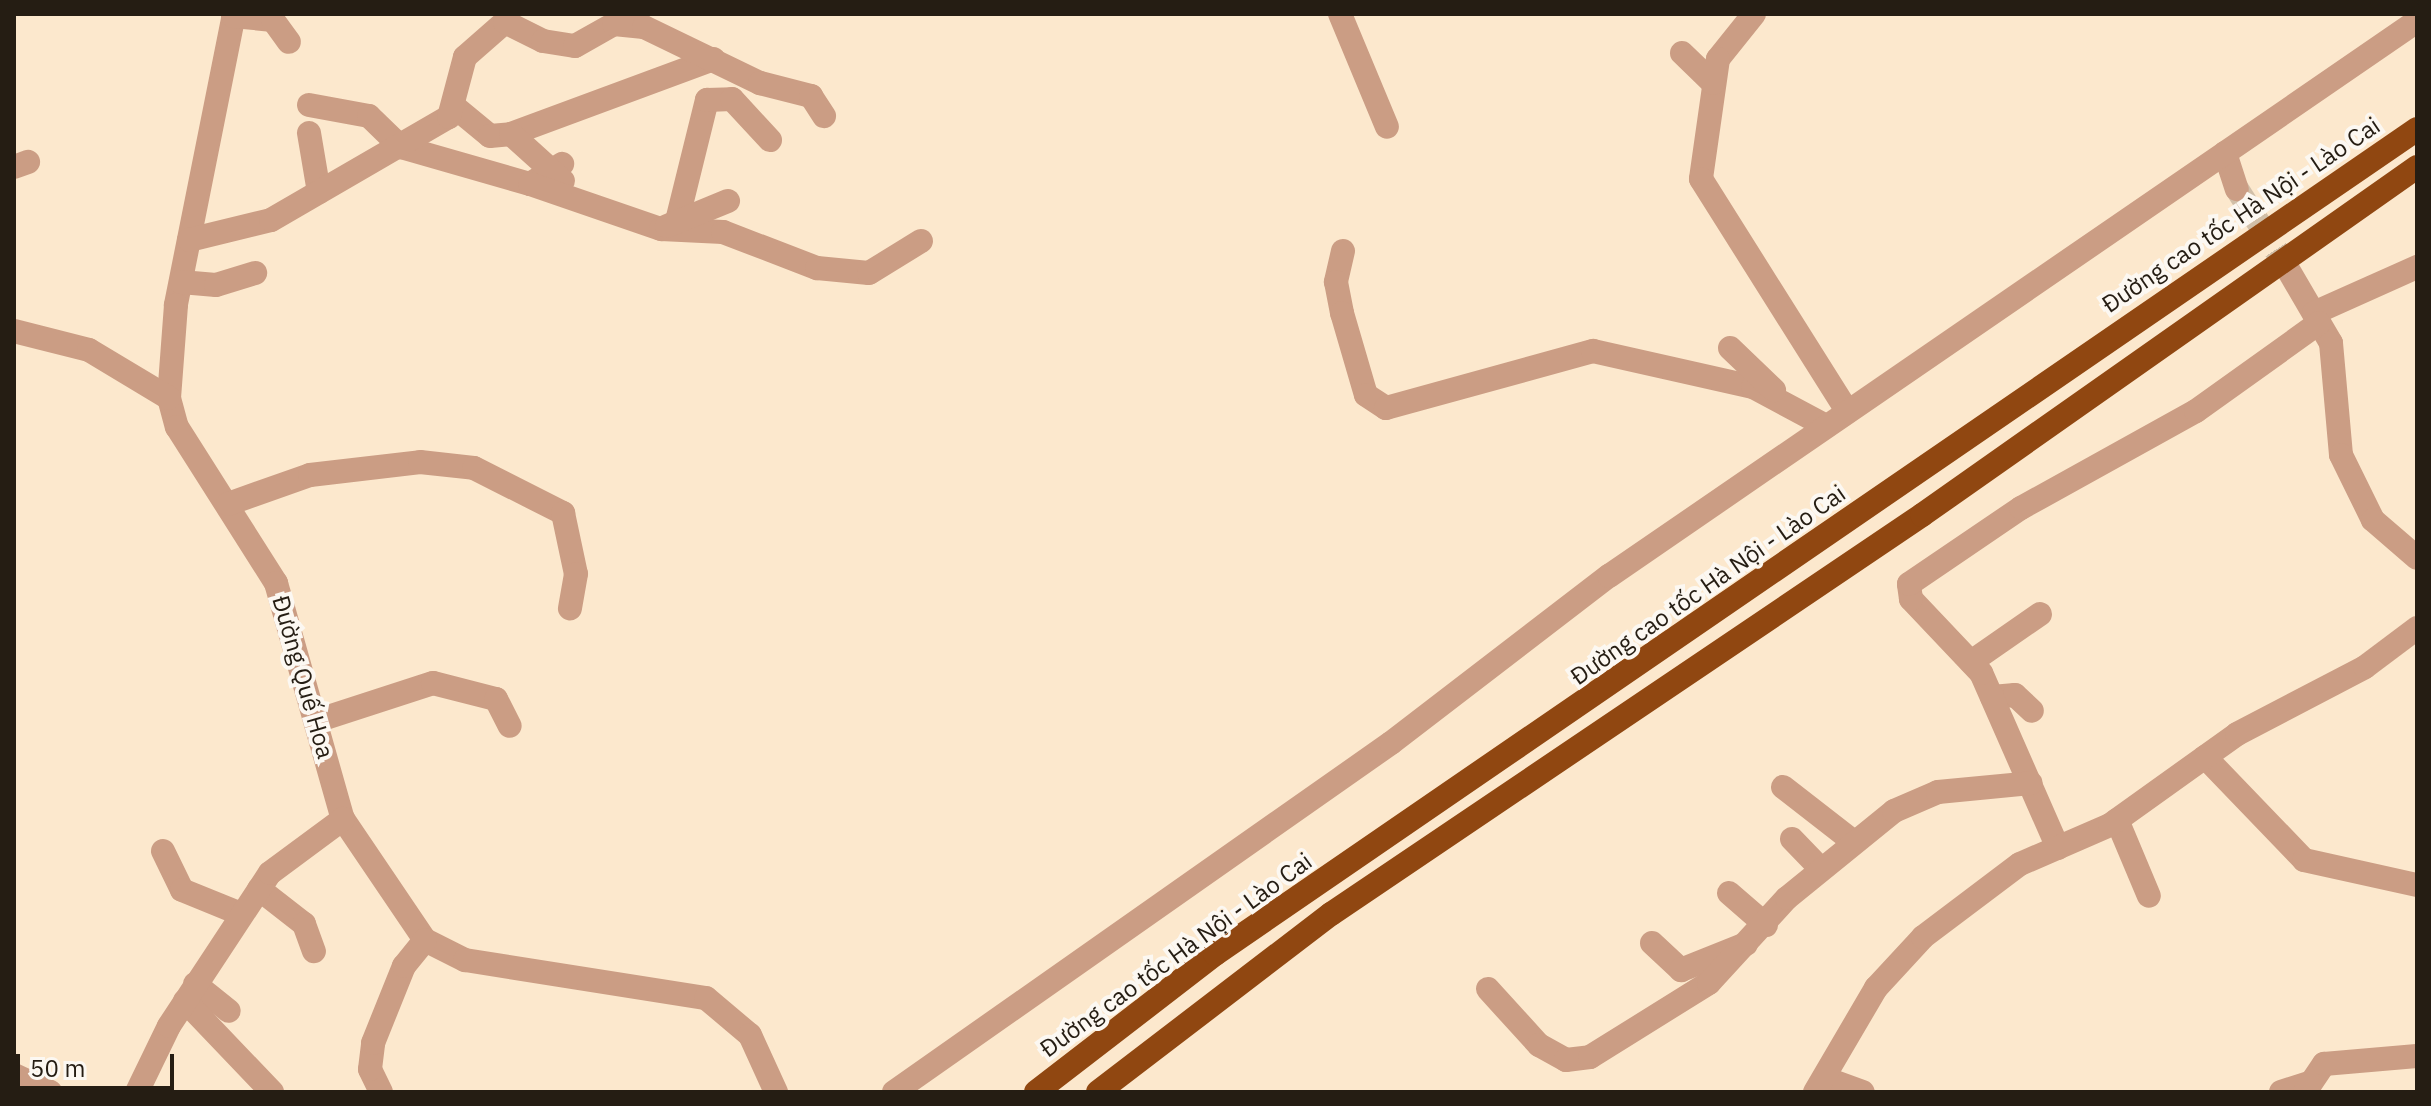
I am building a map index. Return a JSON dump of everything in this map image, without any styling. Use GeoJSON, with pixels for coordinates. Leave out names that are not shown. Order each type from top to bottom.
{"type":"FeatureCollection","features":[{"type":"Feature","properties":{"kind":"highway","name":"Đường cao tốc Hà Nội - Lào Cai"},"geometry":{"type":"LineString","coordinates":[[1036,1092],[1215,954],[2417,129]]}},
{"type":"Feature","properties":{"kind":"highway"},"geometry":{"type":"LineString","coordinates":[[1098,1092],[1331,914],[1922,515],[2417,167]]}},
{"type":"Feature","properties":{"kind":"street"},"geometry":{"type":"LineString","coordinates":[[1340,14],[1387,127]]}},
{"type":"Feature","properties":{"kind":"street"},"geometry":{"type":"LineString","coordinates":[[1754,14],[1725,47],[1713,83],[1701,179],[1848,412]]}},
{"type":"Feature","properties":{"kind":"street"},"geometry":{"type":"LineString","coordinates":[[234,15],[273,20],[289,42]]}},
{"type":"Feature","properties":{"kind":"street","name":"Đường Quế Hoa"},"geometry":{"type":"LineString","coordinates":[[234,15],[181,282],[169,398],[177,427],[276,583],[343,819],[425,940],[465,960],[706,998],[750,1035],[776,1092]]}},
{"type":"Feature","properties":{"kind":"street"},"geometry":{"type":"LineString","coordinates":[[894,1092],[1826,426],[2417,21]]}},
{"type":"Feature","properties":{"kind":"street"},"geometry":{"type":"LineString","coordinates":[[189,240],[234,235],[401,147],[456,108],[465,57],[505,22],[543,41],[575,46],[614,24],[644,27],[760,83],[818,97]]}},
{"type":"Feature","properties":{"kind":"street"},"geometry":{"type":"LineString","coordinates":[[1682,53],[1713,83]]}},
{"type":"Feature","properties":{"kind":"street"},"geometry":{"type":"LineString","coordinates":[[456,108],[490,136],[511,134],[714,59]]}},
{"type":"Feature","properties":{"kind":"street"},"geometry":{"type":"LineString","coordinates":[[669,225],[707,100],[732,99],[770,140]]}},
{"type":"Feature","properties":{"kind":"street"},"geometry":{"type":"LineString","coordinates":[[309,105],[369,116],[401,147],[530,184],[593,210],[723,232],[817,268],[869,273],[921,241]]}},
{"type":"Feature","properties":{"kind":"street"},"geometry":{"type":"LineString","coordinates":[[309,133],[319,192]]}},
{"type":"Feature","properties":{"kind":"street"},"geometry":{"type":"LineString","coordinates":[[511,134],[557,167],[593,210]]}},
{"type":"Feature","properties":{"kind":"street"},"geometry":{"type":"LineString","coordinates":[[2225,153],[2237,189]]}},
{"type":"Feature","properties":{"kind":"street"},"geometry":{"type":"LineString","coordinates":[[530,184],[557,167]]}},
{"type":"Feature","properties":{"kind":"street"},"geometry":{"type":"LineString","coordinates":[[669,225],[728,201]]}},
{"type":"Feature","properties":{"kind":"street"},"geometry":{"type":"LineString","coordinates":[[1343,251],[1336,282],[1342,313],[1366,395],[1386,408],[1593,351],[1783,397]]}},
{"type":"Feature","properties":{"kind":"street"},"geometry":{"type":"LineString","coordinates":[[2286,266],[2336,359],[2341,455],[2373,520],[2417,558]]}},
{"type":"Feature","properties":{"kind":"street"},"geometry":{"type":"LineString","coordinates":[[2058,848],[1992,697],[1971,662],[1911,599],[1916,572],[2196,411],[2316,318],[2417,267]]}},
{"type":"Feature","properties":{"kind":"street"},"geometry":{"type":"LineString","coordinates":[[181,282],[216,285],[255,273]]}},
{"type":"Feature","properties":{"kind":"street"},"geometry":{"type":"LineString","coordinates":[[14,331],[89,350],[169,398]]}},
{"type":"Feature","properties":{"kind":"street"},"geometry":{"type":"LineString","coordinates":[[1730,348],[1783,397],[1826,426]]}},
{"type":"Feature","properties":{"kind":"street"},"geometry":{"type":"LineString","coordinates":[[228,504],[310,475],[420,462],[474,468],[563,513],[576,574],[570,608]]}},
{"type":"Feature","properties":{"kind":"street"},"geometry":{"type":"LineString","coordinates":[[1971,662],[2040,614]]}},
{"type":"Feature","properties":{"kind":"street"},"geometry":{"type":"LineString","coordinates":[[1863,1092],[1821,1086],[1896,962],[2020,864],[2117,820],[2205,757],[2365,667],[2417,628]]}},
{"type":"Feature","properties":{"kind":"street"},"geometry":{"type":"LineString","coordinates":[[316,721],[433,683],[496,699],[510,726]]}},
{"type":"Feature","properties":{"kind":"street"},"geometry":{"type":"LineString","coordinates":[[1992,697],[2015,695],[2032,711]]}},
{"type":"Feature","properties":{"kind":"street"},"geometry":{"type":"LineString","coordinates":[[2205,757],[2304,860],[2417,885]]}},
{"type":"Feature","properties":{"kind":"street"},"geometry":{"type":"LineString","coordinates":[[1956,776],[1988,787]]}},
{"type":"Feature","properties":{"kind":"street"},"geometry":{"type":"LineString","coordinates":[[1488,989],[1539,1045],[1566,1060],[1590,1057],[1709,983],[1821,869],[1894,811],[1938,792],[2031,783]]}},
{"type":"Feature","properties":{"kind":"street"},"geometry":{"type":"LineString","coordinates":[[1783,787],[1854,842]]}},
{"type":"Feature","properties":{"kind":"street"},"geometry":{"type":"LineString","coordinates":[[137,1092],[190,993],[279,862],[343,819]]}},
{"type":"Feature","properties":{"kind":"street"},"geometry":{"type":"LineString","coordinates":[[2117,820],[2149,896]]}},
{"type":"Feature","properties":{"kind":"street"},"geometry":{"type":"LineString","coordinates":[[1792,839],[1821,869]]}},
{"type":"Feature","properties":{"kind":"street"},"geometry":{"type":"LineString","coordinates":[[163,851],[182,890],[241,914]]}},
{"type":"Feature","properties":{"kind":"street"},"geometry":{"type":"LineString","coordinates":[[259,889],[304,924],[314,951]]}},
{"type":"Feature","properties":{"kind":"street"},"geometry":{"type":"LineString","coordinates":[[1729,893],[1759,935]]}},
{"type":"Feature","properties":{"kind":"street"},"geometry":{"type":"LineString","coordinates":[[1652,943],[1681,970],[1759,935]]}},
{"type":"Feature","properties":{"kind":"street"},"geometry":{"type":"LineString","coordinates":[[381,1092],[370,1069],[373,1043],[404,966],[425,940]]}},
{"type":"Feature","properties":{"kind":"street"},"geometry":{"type":"LineString","coordinates":[[190,993],[229,1011]]}},
{"type":"Feature","properties":{"kind":"street"},"geometry":{"type":"LineString","coordinates":[[190,993],[272,1092]]}},
{"type":"Feature","properties":{"kind":"street"},"geometry":{"type":"LineString","coordinates":[[2281,1092],[2306,1087],[2324,1064],[2417,1056]]}},
{"type":"Feature","properties":{"kind":"street"},"geometry":{"type":"LineString","coordinates":[[14,1075],[50,1092]]}},
{"type":"Feature","properties":{"kind":"tunnel"},"geometry":{"type":"LineString","coordinates":[[2237,189],[2286,266]]}}]}
